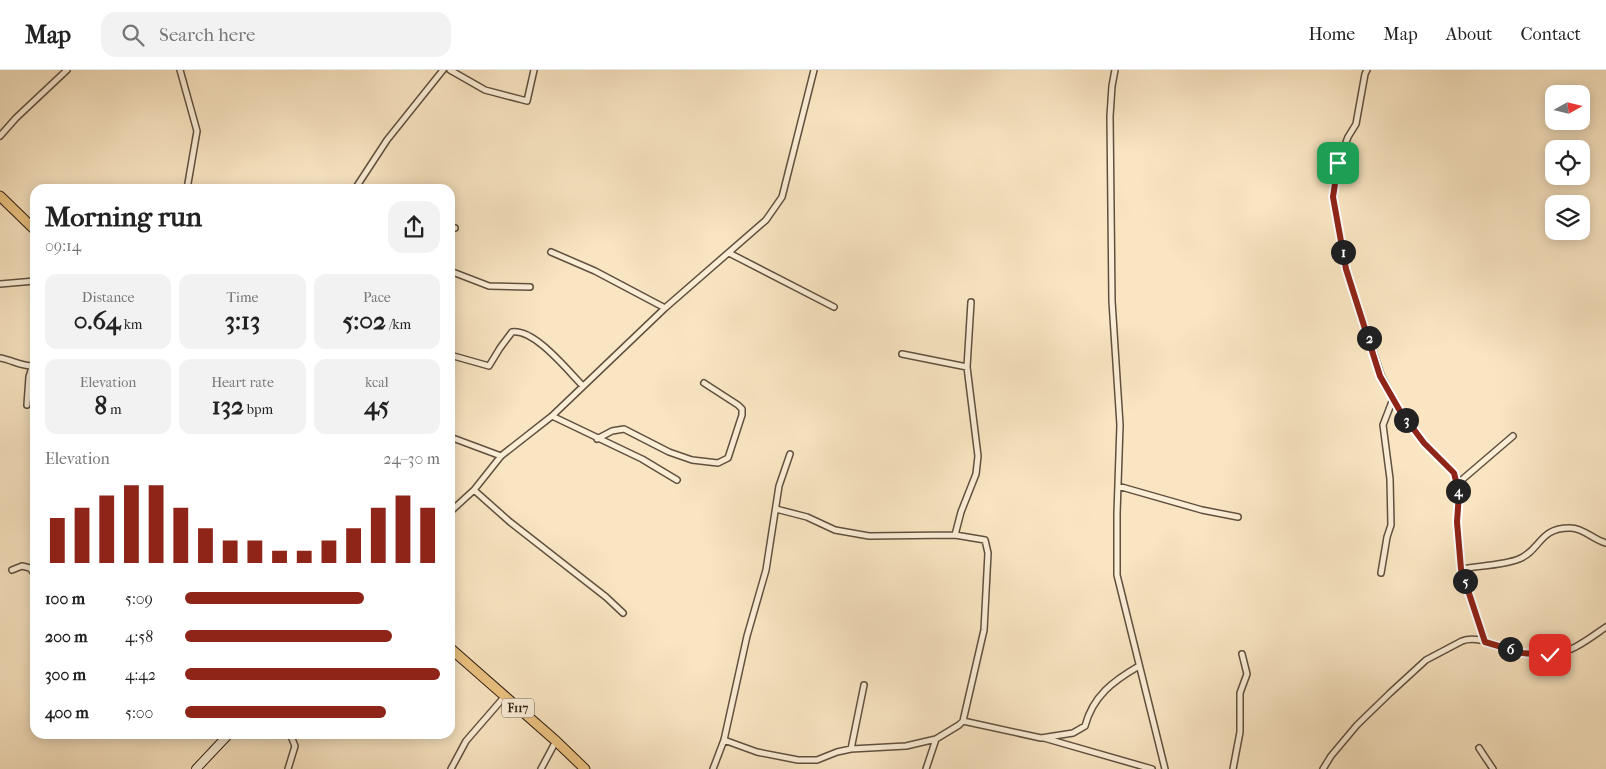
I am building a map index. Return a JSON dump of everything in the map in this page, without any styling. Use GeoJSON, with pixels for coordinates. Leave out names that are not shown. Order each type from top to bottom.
{"type":"FeatureCollection","features":[{"type":"Feature","properties":{"kind":"main road"},"geometry":{"type":"LineString","coordinates":[[0,196],[30,225]]}},
{"type":"Feature","properties":{"kind":"main road","name":"F117"},"geometry":{"type":"LineString","coordinates":[[455,652],[556,740],[586,769]]}},
{"type":"Feature","properties":{"kind":"main road"},"geometry":{"type":"LineString","coordinates":[[196,769],[224,739]]}},
{"type":"Feature","properties":{"kind":"street"},"geometry":{"type":"LineString","coordinates":[[0,136],[16,118],[67,70]]}},
{"type":"Feature","properties":{"kind":"street"},"geometry":{"type":"LineString","coordinates":[[180,70],[197,131],[188,184]]}},
{"type":"Feature","properties":{"kind":"street"},"geometry":{"type":"LineString","coordinates":[[358,184],[387,140],[443,70]]}},
{"type":"Feature","properties":{"kind":"street"},"geometry":{"type":"LineString","coordinates":[[450,70],[485,90],[527,101],[534,70]]}},
{"type":"Feature","properties":{"kind":"street"},"geometry":{"type":"LineString","coordinates":[[455,507],[474,490],[501,456],[552,416],[665,308],[766,220],[782,197],[814,70]]}},
{"type":"Feature","properties":{"kind":"street"},"geometry":{"type":"LineString","coordinates":[[1115,70],[1110,116],[1110,168],[1112,301],[1120,425],[1117,575],[1165,769]]}},
{"type":"Feature","properties":{"kind":"street"},"geometry":{"type":"LineString","coordinates":[[1367,70],[1356,124],[1348,137],[1338,163],[1333,197],[1346,269],[1380,376],[1400,411],[1424,443],[1454,473],[1459,493],[1457,522],[1461,569],[1485,642]]}},
{"type":"Feature","properties":{"kind":"street"},"geometry":{"type":"LineString","coordinates":[[551,252],[595,271],[665,308]]}},
{"type":"Feature","properties":{"kind":"street"},"geometry":{"type":"LineString","coordinates":[[729,253],[834,307]]}},
{"type":"Feature","properties":{"kind":"street"},"geometry":{"type":"LineString","coordinates":[[455,272],[489,286],[530,287]]}},
{"type":"Feature","properties":{"kind":"street"},"geometry":{"type":"LineString","coordinates":[[0,284],[30,281]]}},
{"type":"Feature","properties":{"kind":"street"},"geometry":{"type":"LineString","coordinates":[[954,535],[976,474],[978,456],[968,367],[971,302]]}},
{"type":"Feature","properties":{"kind":"street"},"geometry":{"type":"LineString","coordinates":[[455,356],[489,366],[512,332],[519,331],[538,341],[583,386]]}},
{"type":"Feature","properties":{"kind":"street"},"geometry":{"type":"LineString","coordinates":[[902,354],[968,367]]}},
{"type":"Feature","properties":{"kind":"street"},"geometry":{"type":"LineString","coordinates":[[0,358],[30,366]]}},
{"type":"Feature","properties":{"kind":"street"},"geometry":{"type":"LineString","coordinates":[[25,366],[29,377],[27,405]]}},
{"type":"Feature","properties":{"kind":"street"},"geometry":{"type":"LineString","coordinates":[[597,439],[612,431],[624,429],[669,452],[692,460],[718,463],[725,460],[728,458],[742,415],[742,409],[704,383]]}},
{"type":"Feature","properties":{"kind":"street"},"geometry":{"type":"LineString","coordinates":[[1381,573],[1386,537],[1391,525],[1390,479],[1383,425],[1393,399]]}},
{"type":"Feature","properties":{"kind":"street"},"geometry":{"type":"LineString","coordinates":[[552,416],[642,459],[677,480]]}},
{"type":"Feature","properties":{"kind":"street"},"geometry":{"type":"LineString","coordinates":[[1457,484],[1513,436]]}},
{"type":"Feature","properties":{"kind":"street"},"geometry":{"type":"LineString","coordinates":[[455,439],[501,456]]}},
{"type":"Feature","properties":{"kind":"street"},"geometry":{"type":"LineString","coordinates":[[713,769],[724,740],[747,636],[766,570],[779,486],[790,454]]}},
{"type":"Feature","properties":{"kind":"street"},"geometry":{"type":"LineString","coordinates":[[1118,486],[1202,510],[1238,517]]}},
{"type":"Feature","properties":{"kind":"street"},"geometry":{"type":"LineString","coordinates":[[474,490],[510,522],[592,585],[623,613]]}},
{"type":"Feature","properties":{"kind":"street"},"geometry":{"type":"LineString","coordinates":[[724,740],[757,752],[798,760],[817,760],[851,749],[906,746],[936,739],[959,725],[962,721],[984,630],[988,553],[985,540],[954,535],[869,536],[835,530],[807,517],[776,509]]}},
{"type":"Feature","properties":{"kind":"street"},"geometry":{"type":"LineString","coordinates":[[1461,569],[1518,560],[1528,554],[1547,533],[1558,529],[1572,528],[1582,531],[1597,541],[1606,543]]}},
{"type":"Feature","properties":{"kind":"street"},"geometry":{"type":"LineString","coordinates":[[12,570],[22,566],[30,568]]}},
{"type":"Feature","properties":{"kind":"street"},"geometry":{"type":"LineString","coordinates":[[1323,769],[1331,756],[1357,725],[1426,660],[1467,639],[1485,642],[1522,653],[1550,655],[1569,649],[1606,627]]}},
{"type":"Feature","properties":{"kind":"street"},"geometry":{"type":"LineString","coordinates":[[1233,769],[1240,732],[1240,693],[1247,674],[1242,654]]}},
{"type":"Feature","properties":{"kind":"street"},"geometry":{"type":"LineString","coordinates":[[1041,738],[1073,733],[1085,726],[1088,715],[1105,688],[1139,666]]}},
{"type":"Feature","properties":{"kind":"street"},"geometry":{"type":"LineString","coordinates":[[851,749],[864,685]]}},
{"type":"Feature","properties":{"kind":"street"},"geometry":{"type":"LineString","coordinates":[[451,769],[466,741],[505,696]]}},
{"type":"Feature","properties":{"kind":"street"},"geometry":{"type":"LineString","coordinates":[[962,721],[1041,738],[1152,769]]}},
{"type":"Feature","properties":{"kind":"street"},"geometry":{"type":"LineString","coordinates":[[288,769],[295,746],[293,739]]}},
{"type":"Feature","properties":{"kind":"street"},"geometry":{"type":"LineString","coordinates":[[926,769],[936,739]]}},
{"type":"Feature","properties":{"kind":"street"},"geometry":{"type":"LineString","coordinates":[[541,769],[556,740]]}},
{"type":"Feature","properties":{"kind":"street"},"geometry":{"type":"LineString","coordinates":[[1479,748],[1493,769]]}},
{"type":"Feature","properties":{"kind":"route"},"geometry":{"type":"LineString","coordinates":[[1338,163],[1333,197],[1346,269],[1380,376],[1400,411],[1424,443],[1454,473],[1459,493],[1457,522],[1461,569],[1485,642],[1522,653],[1550,655]]}}]}
